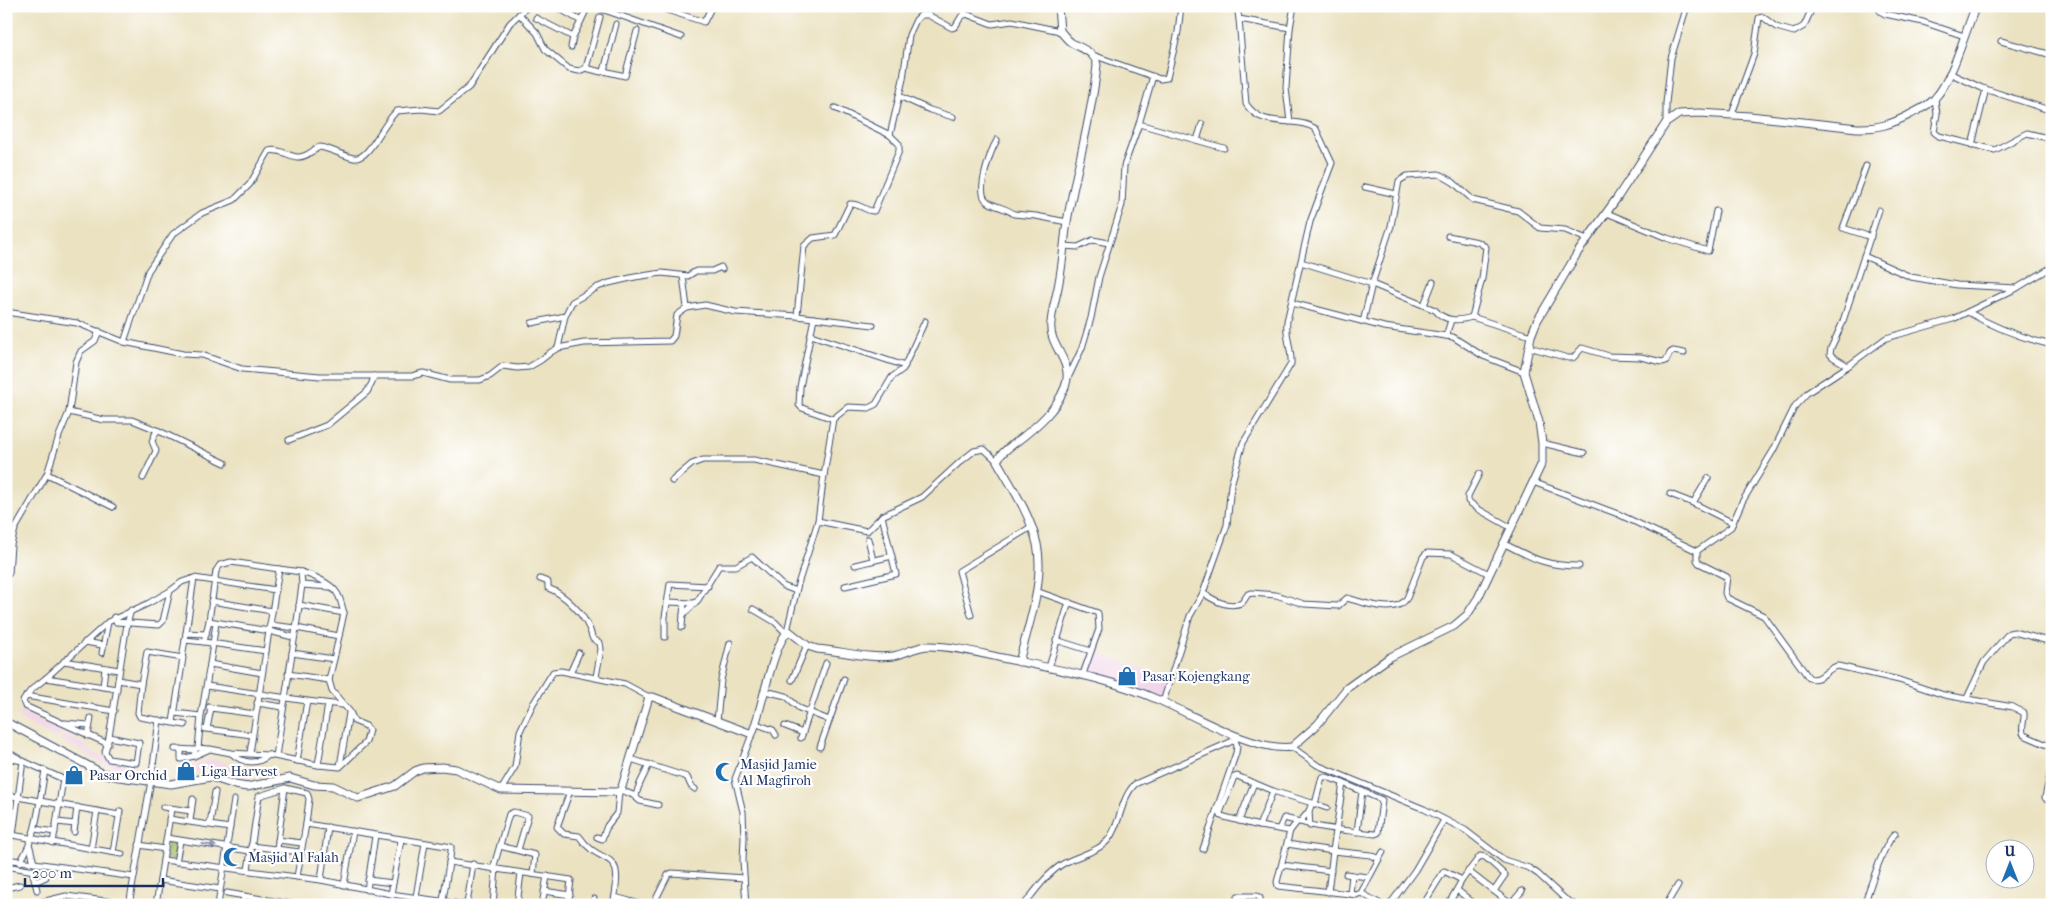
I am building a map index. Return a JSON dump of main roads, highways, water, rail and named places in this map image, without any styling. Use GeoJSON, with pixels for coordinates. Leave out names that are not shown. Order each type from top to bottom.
{"type":"FeatureCollection","features":[{"type":"Feature","properties":{"kind":"place","name":"Pasar Kojengkang"},"geometry":{"type":"Point","coordinates":[1127,676]}},
{"type":"Feature","properties":{"kind":"place","name":"Liga Harvest"},"geometry":{"type":"Point","coordinates":[186,771]}},
{"type":"Feature","properties":{"kind":"place","name":"Masjid Jamie Al Magfiroh"},"geometry":{"type":"Point","coordinates":[725,772]}},
{"type":"Feature","properties":{"kind":"place","name":"Pasar Orchid"},"geometry":{"type":"Point","coordinates":[74,775]}},
{"type":"Feature","properties":{"kind":"place","name":"Masjid Al Falah"},"geometry":{"type":"Point","coordinates":[233,857]}}]}
